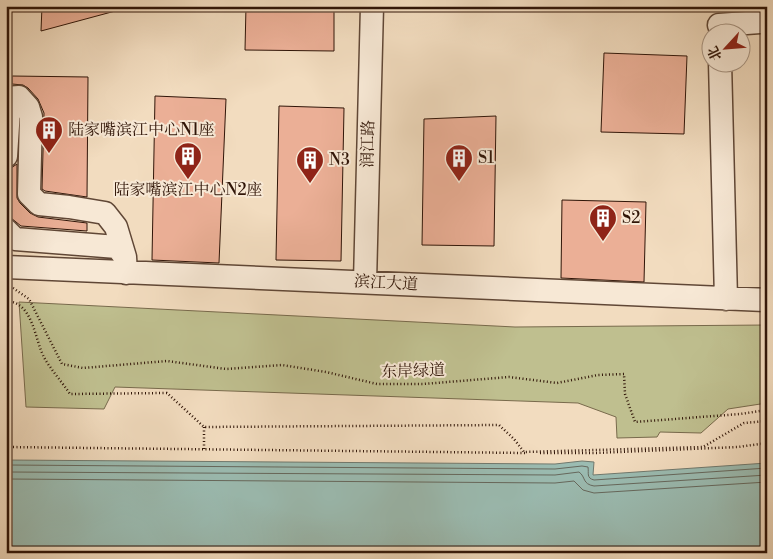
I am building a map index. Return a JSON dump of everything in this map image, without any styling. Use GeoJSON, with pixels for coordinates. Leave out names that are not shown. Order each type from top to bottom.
{"type":"FeatureCollection","features":[{"type":"Feature","properties":{"kind":"street","name":"润江路"},"geometry":{"type":"LineString","coordinates":[[365,282],[372,6]]}},
{"type":"Feature","properties":{"kind":"street"},"geometry":{"type":"LineString","coordinates":[[719,21],[767,21]]}},
{"type":"Feature","properties":{"kind":"street"},"geometry":{"type":"LineString","coordinates":[[720,72],[726,299]]}},
{"type":"Feature","properties":{"kind":"street"},"geometry":{"type":"LineString","coordinates":[[6,98],[19,97],[28,107],[31,117],[29,194],[39,204],[105,213],[116,226],[126,265]]}},
{"type":"Feature","properties":{"kind":"street"},"geometry":{"type":"LineString","coordinates":[[6,102],[9,110],[6,156]]}},
{"type":"Feature","properties":{"kind":"street"},"geometry":{"type":"LineString","coordinates":[[6,230],[15,239],[117,247],[126,265]]}},
{"type":"Feature","properties":{"kind":"street","name":"滨江大道"},"geometry":{"type":"LineString","coordinates":[[6,267],[126,265],[365,282],[767,300]]}},
{"type":"Feature","properties":{"kind":"path","name":"东岸绿道"},"geometry":{"type":"LineString","coordinates":[[6,288],[13,288],[29,298],[62,364],[83,368],[167,361],[226,369],[282,365],[326,372],[377,384],[423,384],[509,377],[557,383],[624,374],[625,394],[635,422],[767,410]]}},
{"type":"Feature","properties":{"kind":"path"},"geometry":{"type":"LineString","coordinates":[[6,301],[14,301],[28,313],[45,358],[70,394],[167,393],[204,427],[499,425],[524,452],[703,447],[744,423],[767,421]]}},
{"type":"Feature","properties":{"kind":"path"},"geometry":{"type":"LineString","coordinates":[[204,427],[204,449]]}},
{"type":"Feature","properties":{"kind":"path"},"geometry":{"type":"LineString","coordinates":[[6,447],[588,453],[738,447],[767,442]]}},
{"type":"Feature","properties":{"kind":"green space"},"geometry":{"type":"Polygon","coordinates":[[[19,302],[515,327],[767,325],[767,403],[728,409],[701,433],[660,432],[657,437],[617,438],[616,417],[578,403],[115,387],[104,409],[26,407],[19,302]]]}},
{"type":"Feature","properties":{"kind":"water"},"geometry":{"type":"Polygon","coordinates":[[[6,460],[555,464],[582,461],[594,462],[593,475],[767,463],[767,553],[6,553],[6,460]]]}},
{"type":"Feature","properties":{"kind":"building"},"geometry":{"type":"Polygon","coordinates":[[[42,6],[118,6],[119,10],[41,31],[42,6]]]}},
{"type":"Feature","properties":{"kind":"building"},"geometry":{"type":"Polygon","coordinates":[[[246,6],[334,6],[334,51],[245,50],[246,6]]]}},
{"type":"Feature","properties":{"kind":"building"},"geometry":{"type":"Polygon","coordinates":[[[604,53],[687,56],[684,134],[601,132],[604,53]]]}},
{"type":"Feature","properties":{"kind":"building"},"geometry":{"type":"Polygon","coordinates":[[[12,76],[88,77],[87,197],[42,189],[44,113],[38,99],[28,88],[23,85],[12,84],[12,76]]]}},
{"type":"Feature","properties":{"kind":"building","name":"陆家嘴滨江中心N2座"},"geometry":{"type":"Polygon","coordinates":[[[155,96],[226,99],[219,263],[152,260],[155,96]]]}},
{"type":"Feature","properties":{"kind":"building","name":"N3"},"geometry":{"type":"Polygon","coordinates":[[[279,106],[344,108],[341,261],[276,260],[279,106]]]}},
{"type":"Feature","properties":{"kind":"building","name":"S1"},"geometry":{"type":"Polygon","coordinates":[[[496,116],[494,246],[422,245],[424,119],[496,116]]]}},
{"type":"Feature","properties":{"kind":"building"},"geometry":{"type":"Polygon","coordinates":[[[17,164],[17,198],[30,213],[38,217],[87,223],[87,231],[21,226],[11,218],[11,168],[17,164]]]}},
{"type":"Feature","properties":{"kind":"building","name":"S2"},"geometry":{"type":"Polygon","coordinates":[[[562,200],[646,202],[644,282],[561,278],[562,200]]]}},
{"type":"Feature","properties":{"kind":"place","name":"陆家嘴滨江中心N1座"},"geometry":{"type":"Point","coordinates":[49,154]}},
{"type":"Feature","properties":{"kind":"place","name":"陆家嘴滨江中心N2座"},"geometry":{"type":"Point","coordinates":[188,180]}},
{"type":"Feature","properties":{"kind":"place","name":"S1"},"geometry":{"type":"Point","coordinates":[459,182]}},
{"type":"Feature","properties":{"kind":"place","name":"N3"},"geometry":{"type":"Point","coordinates":[310,184]}},
{"type":"Feature","properties":{"kind":"place","name":"S2"},"geometry":{"type":"Point","coordinates":[603,242]}}]}
